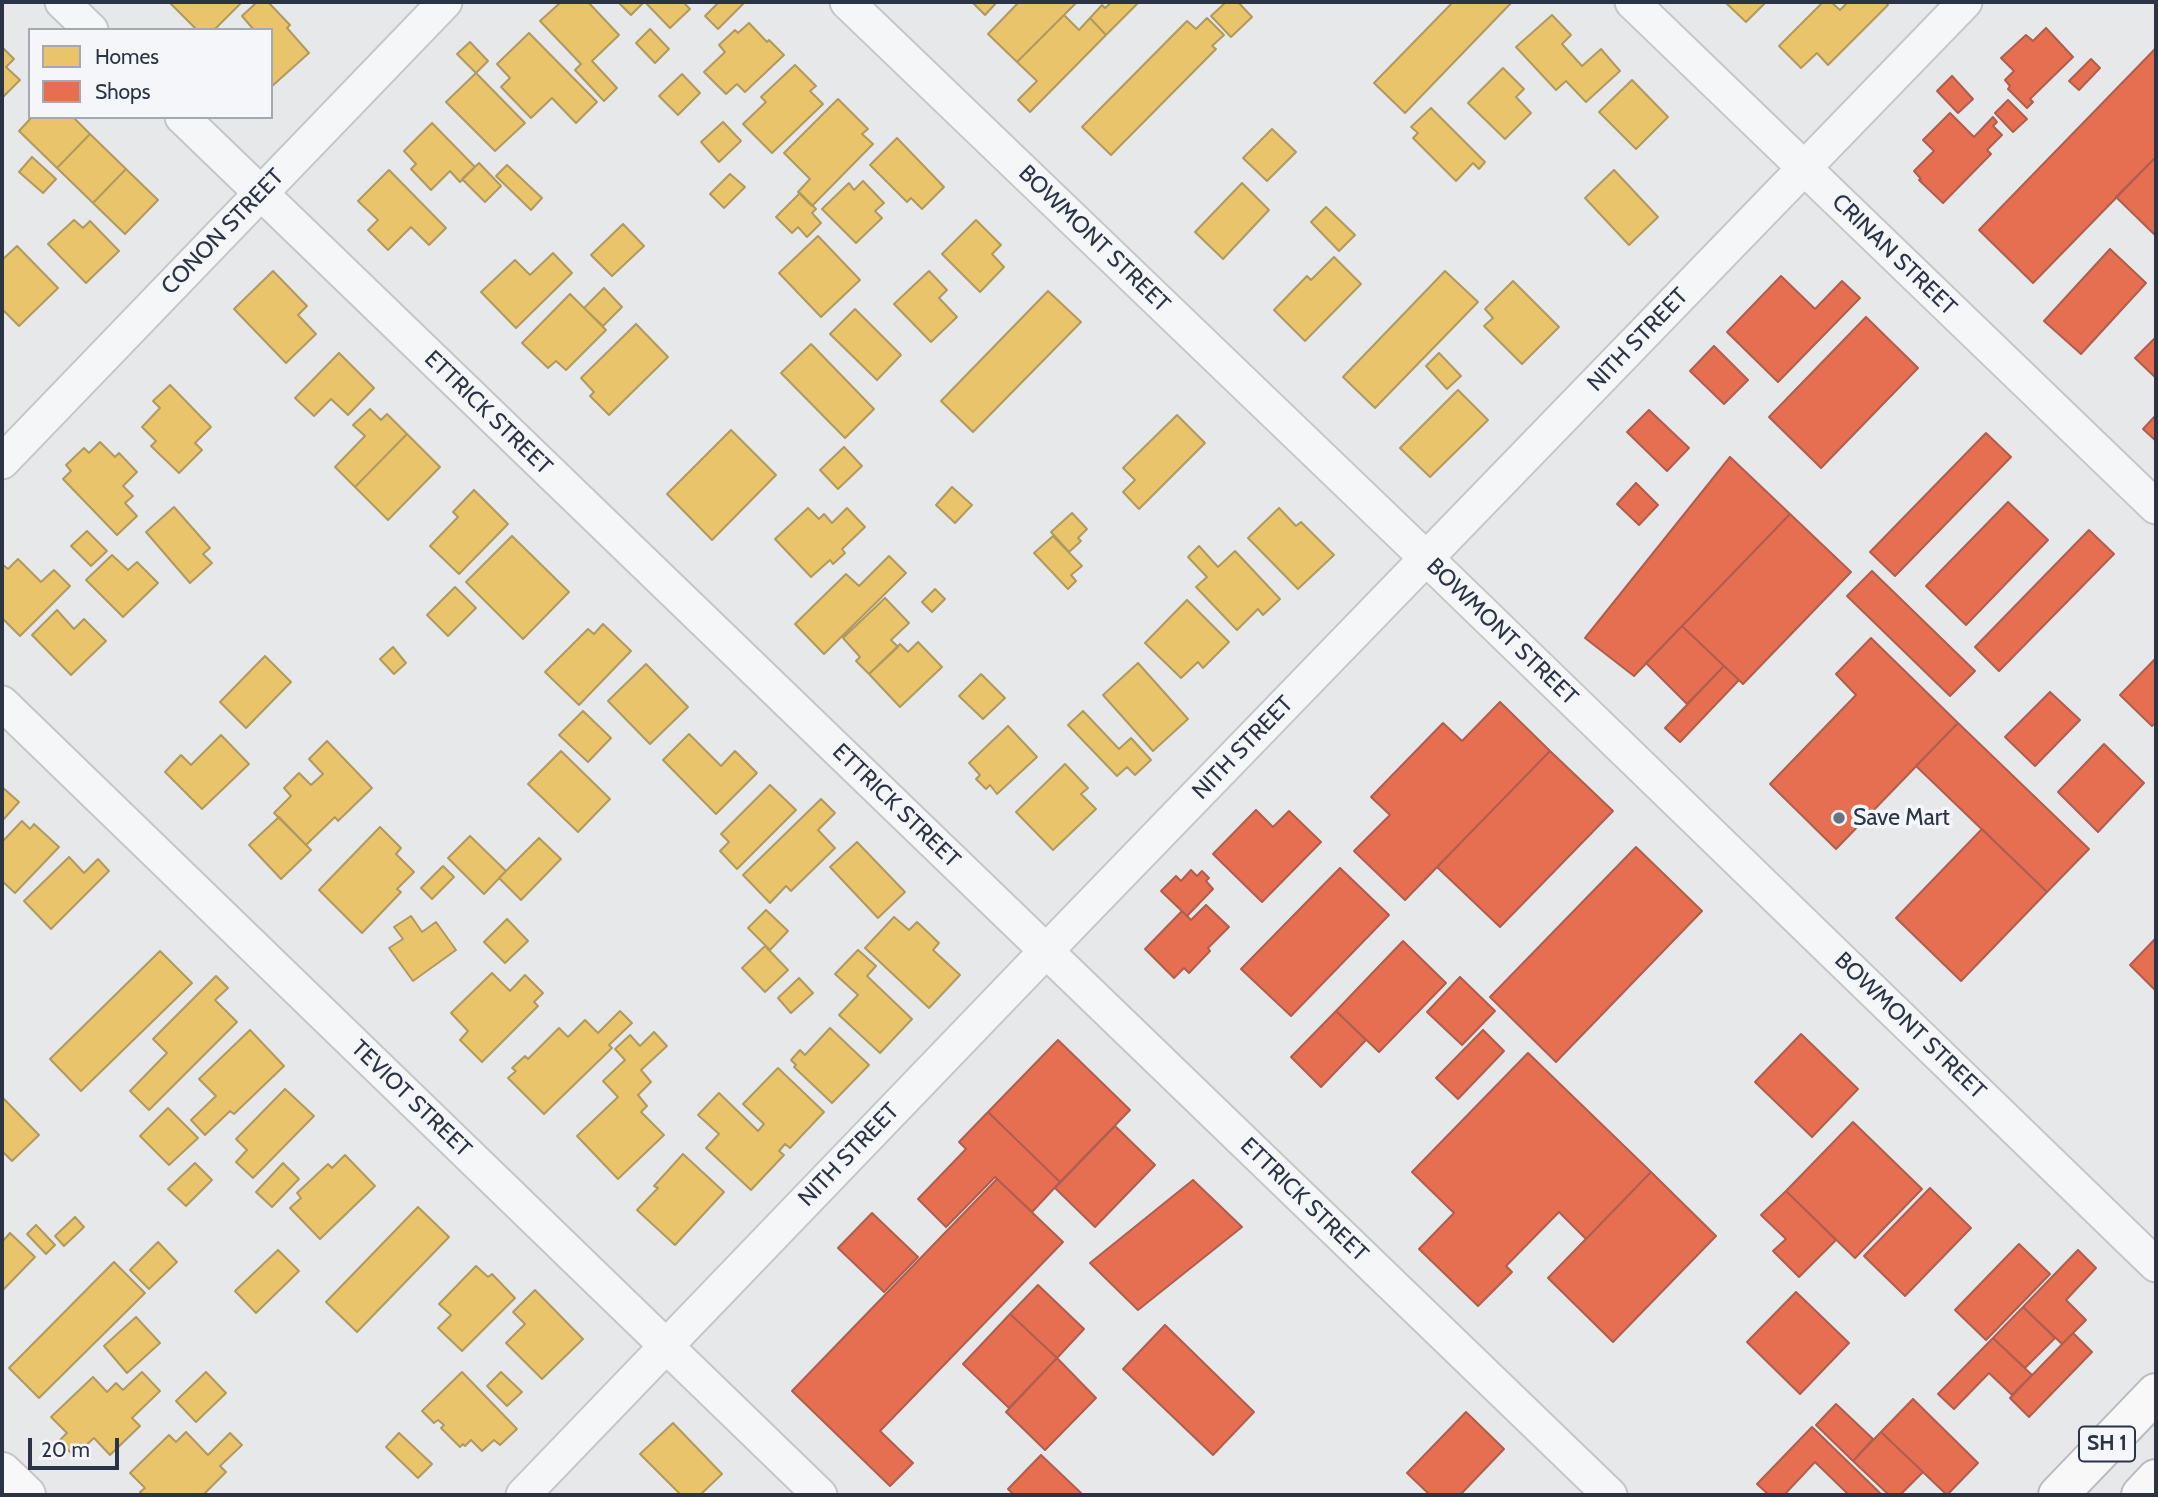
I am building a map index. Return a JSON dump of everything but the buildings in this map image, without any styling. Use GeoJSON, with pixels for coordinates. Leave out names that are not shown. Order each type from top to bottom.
{"type":"FeatureCollection","features":[{"type":"Feature","properties":{"kind":"main road","name":"SH 1"},"geometry":{"type":"LineString","coordinates":[[2058,1495],[2156,1393]]}},
{"type":"Feature","properties":{"kind":"main road"},"geometry":{"type":"LineString","coordinates":[[2,1472],[26,1495]]}},
{"type":"Feature","properties":{"kind":"main road","name":"SH 1"},"geometry":{"type":"LineString","coordinates":[[2141,1495],[2156,1479]]}},
{"type":"Feature","properties":{"kind":"street"},"geometry":{"type":"LineString","coordinates":[[62,2],[89,28]]}},
{"type":"Feature","properties":{"kind":"street","name":"CONON STREET"},"geometry":{"type":"LineString","coordinates":[[2,462],[445,2]]}},
{"type":"Feature","properties":{"kind":"street","name":"BOWMONT STREET"},"geometry":{"type":"LineString","coordinates":[[846,2],[1426,558],[2156,1265]]}},
{"type":"Feature","properties":{"kind":"street","name":"CRINAN STREET"},"geometry":{"type":"LineString","coordinates":[[1632,2],[2156,507]]}},
{"type":"Feature","properties":{"kind":"street","name":"NITH STREET"},"geometry":{"type":"LineString","coordinates":[[523,1495],[1965,2]]}},
{"type":"Feature","properties":{"kind":"street","name":"ETTRICK STREET"},"geometry":{"type":"LineString","coordinates":[[184,119],[1610,1495]]}},
{"type":"Feature","properties":{"kind":"street","name":"TEVIOT STREET"},"geometry":{"type":"LineString","coordinates":[[2,703],[820,1495]]}},
{"type":"Feature","properties":{"kind":"place","name":"Save Mart"},"geometry":{"type":"Point","coordinates":[1839,818]}}]}
